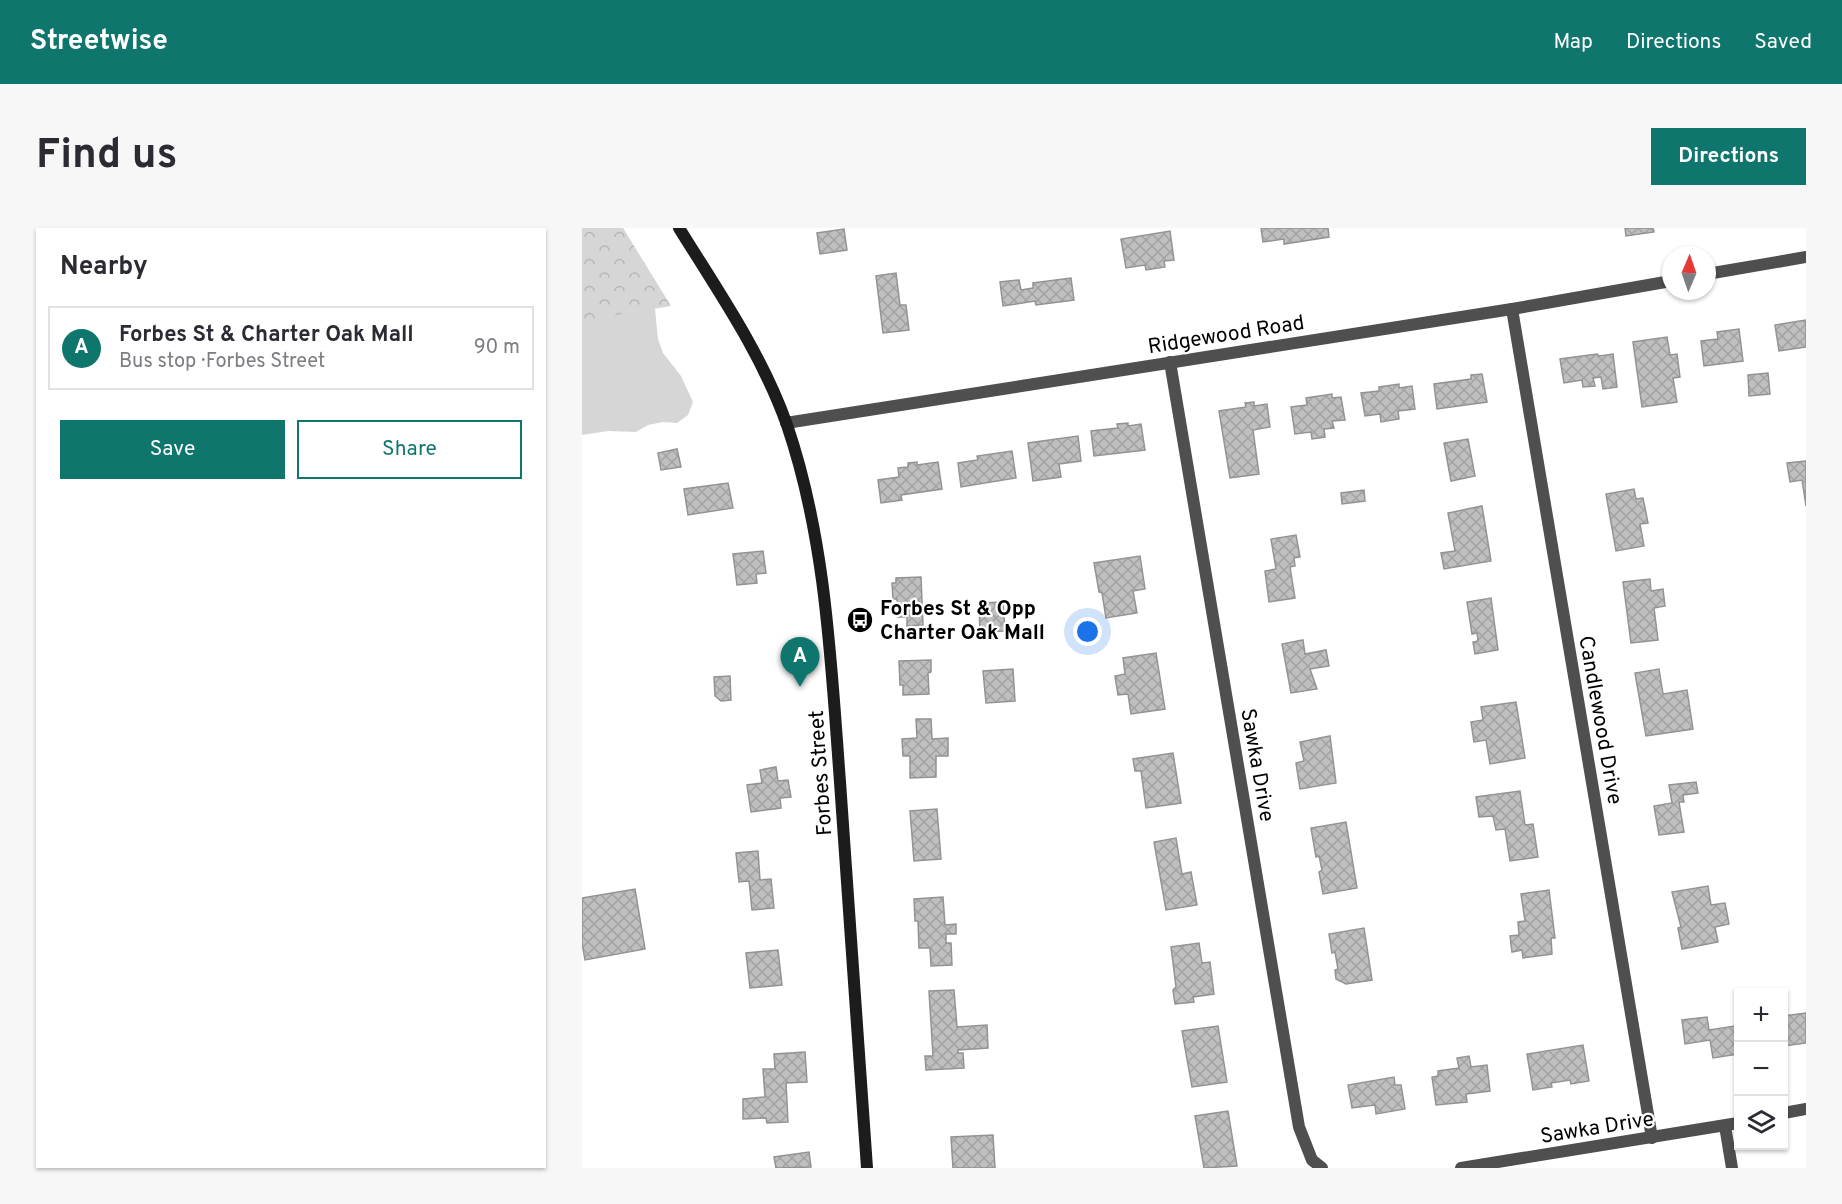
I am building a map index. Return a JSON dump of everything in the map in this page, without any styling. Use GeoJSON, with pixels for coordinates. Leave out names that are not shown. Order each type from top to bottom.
{"type":"FeatureCollection","features":[{"type":"Feature","properties":{"kind":"main road","name":"Forbes Street"},"geometry":{"type":"LineString","coordinates":[[679,228],[745,335],[786,423],[798,460],[815,538],[827,620],[833,688],[867,1168]]}},
{"type":"Feature","properties":{"kind":"street"},"geometry":{"type":"LineString","coordinates":[[1716,272],[1806,257]]}},
{"type":"Feature","properties":{"kind":"street","name":"Ridgewood Road"},"geometry":{"type":"LineString","coordinates":[[786,423],[1512,309],[1662,283]]}},
{"type":"Feature","properties":{"kind":"street","name":"Candlewood Drive"},"geometry":{"type":"LineString","coordinates":[[1512,309],[1652,1138]]}},
{"type":"Feature","properties":{"kind":"street","name":"Sawka Drive"},"geometry":{"type":"LineString","coordinates":[[1170,363],[1299,1127],[1312,1160],[1322,1168]]}},
{"type":"Feature","properties":{"kind":"street"},"geometry":{"type":"LineString","coordinates":[[1788,1112],[1806,1109]]}},
{"type":"Feature","properties":{"kind":"street","name":"Sawka Drive"},"geometry":{"type":"LineString","coordinates":[[1461,1168],[1734,1124]]}},
{"type":"Feature","properties":{"kind":"street"},"geometry":{"type":"LineString","coordinates":[[1725,1126],[1732,1168]]}},
{"type":"Feature","properties":{"kind":"green space"},"geometry":{"type":"Polygon","coordinates":[[[582,228],[649,296],[655,309],[658,339],[663,353],[681,376],[693,402],[688,415],[677,423],[663,422],[648,425],[636,432],[608,431],[582,435],[582,228]]]}},
{"type":"Feature","properties":{"kind":"green space"},"geometry":{"type":"Polygon","coordinates":[[[582,228],[623,228],[671,306],[582,321],[582,228]]]}},
{"type":"Feature","properties":{"kind":"building"},"geometry":{"type":"Polygon","coordinates":[[[1261,228],[1328,228],[1329,237],[1284,244],[1284,239],[1263,242],[1261,228]]]}},
{"type":"Feature","properties":{"kind":"building"},"geometry":{"type":"Polygon","coordinates":[[[1625,228],[1653,228],[1654,232],[1626,236],[1625,228]]]}},
{"type":"Feature","properties":{"kind":"building"},"geometry":{"type":"Polygon","coordinates":[[[844,229],[847,250],[820,254],[817,233],[844,229]]]}},
{"type":"Feature","properties":{"kind":"building"},"geometry":{"type":"Polygon","coordinates":[[[1170,231],[1174,260],[1164,261],[1165,267],[1146,270],[1145,265],[1126,268],[1121,239],[1170,231]]]}},
{"type":"Feature","properties":{"kind":"building"},"geometry":{"type":"Polygon","coordinates":[[[896,273],[900,305],[906,305],[909,330],[883,333],[876,276],[896,273]]]}},
{"type":"Feature","properties":{"kind":"building"},"geometry":{"type":"Polygon","coordinates":[[[1071,278],[1074,300],[1036,305],[1035,301],[1003,306],[1000,282],[1019,280],[1021,290],[1033,288],[1033,283],[1071,278]]]}},
{"type":"Feature","properties":{"kind":"building"},"geometry":{"type":"Polygon","coordinates":[[[1806,320],[1806,347],[1779,351],[1775,325],[1806,320]]]}},
{"type":"Feature","properties":{"kind":"building"},"geometry":{"type":"Polygon","coordinates":[[[1739,329],[1743,361],[1704,366],[1701,341],[1718,339],[1717,332],[1739,329]]]}},
{"type":"Feature","properties":{"kind":"building"},"geometry":{"type":"Polygon","coordinates":[[[1667,337],[1670,355],[1677,354],[1680,377],[1673,378],[1677,402],[1642,407],[1633,342],[1667,337]]]}},
{"type":"Feature","properties":{"kind":"building"},"geometry":{"type":"Polygon","coordinates":[[[1597,354],[1599,356],[1613,354],[1617,387],[1603,389],[1601,377],[1593,378],[1595,386],[1583,387],[1582,380],[1564,383],[1560,359],[1597,354]]]}},
{"type":"Feature","properties":{"kind":"building"},"geometry":{"type":"Polygon","coordinates":[[[1768,373],[1770,394],[1749,396],[1748,375],[1768,373]]]}},
{"type":"Feature","properties":{"kind":"building"},"geometry":{"type":"Polygon","coordinates":[[[1482,374],[1487,402],[1437,409],[1434,384],[1471,379],[1471,375],[1482,374]]]}},
{"type":"Feature","properties":{"kind":"building"},"geometry":{"type":"Polygon","coordinates":[[[1399,384],[1399,388],[1412,386],[1415,409],[1398,411],[1399,419],[1381,422],[1380,414],[1365,416],[1361,393],[1379,391],[1379,387],[1399,384]]]}},
{"type":"Feature","properties":{"kind":"building"},"geometry":{"type":"Polygon","coordinates":[[[1332,394],[1332,398],[1341,397],[1345,420],[1332,421],[1334,428],[1324,429],[1325,437],[1312,439],[1311,432],[1295,434],[1291,407],[1307,405],[1306,398],[1332,394]]]}},
{"type":"Feature","properties":{"kind":"building"},"geometry":{"type":"Polygon","coordinates":[[[1254,402],[1254,406],[1267,404],[1270,427],[1253,430],[1259,474],[1230,478],[1219,411],[1246,407],[1245,403],[1254,402]]]}},
{"type":"Feature","properties":{"kind":"building"},"geometry":{"type":"Polygon","coordinates":[[[1128,423],[1128,426],[1141,424],[1145,450],[1094,456],[1091,431],[1118,428],[1117,424],[1128,423]]]}},
{"type":"Feature","properties":{"kind":"building"},"geometry":{"type":"Polygon","coordinates":[[[1078,436],[1081,461],[1059,464],[1061,477],[1033,481],[1028,443],[1078,436]]]}},
{"type":"Feature","properties":{"kind":"building"},"geometry":{"type":"Polygon","coordinates":[[[1468,439],[1475,476],[1451,481],[1444,443],[1468,439]]]}},
{"type":"Feature","properties":{"kind":"building"},"geometry":{"type":"Polygon","coordinates":[[[677,449],[681,467],[661,470],[658,453],[677,449]]]}},
{"type":"Feature","properties":{"kind":"building"},"geometry":{"type":"Polygon","coordinates":[[[1012,451],[1016,478],[961,487],[958,463],[978,460],[977,456],[1012,451]]]}},
{"type":"Feature","properties":{"kind":"building"},"geometry":{"type":"Polygon","coordinates":[[[1806,461],[1806,506],[1802,480],[1790,482],[1787,463],[1806,461]]]}},
{"type":"Feature","properties":{"kind":"building"},"geometry":{"type":"Polygon","coordinates":[[[917,462],[917,465],[938,462],[942,489],[901,495],[902,500],[881,503],[878,480],[899,477],[898,468],[908,467],[908,463],[917,462]]]}},
{"type":"Feature","properties":{"kind":"building"},"geometry":{"type":"Polygon","coordinates":[[[728,483],[733,508],[688,515],[684,489],[728,483]]]}},
{"type":"Feature","properties":{"kind":"building"},"geometry":{"type":"Polygon","coordinates":[[[1634,489],[1636,499],[1643,498],[1648,523],[1640,524],[1644,546],[1616,551],[1606,494],[1634,489]]]}},
{"type":"Feature","properties":{"kind":"building"},"geometry":{"type":"Polygon","coordinates":[[[1364,490],[1365,501],[1342,504],[1341,493],[1364,490]]]}},
{"type":"Feature","properties":{"kind":"building"},"geometry":{"type":"Polygon","coordinates":[[[1482,506],[1491,561],[1444,569],[1441,553],[1455,551],[1448,513],[1482,506]]]}},
{"type":"Feature","properties":{"kind":"building"},"geometry":{"type":"Polygon","coordinates":[[[1296,535],[1300,557],[1294,558],[1295,566],[1290,567],[1295,598],[1269,602],[1265,571],[1276,569],[1271,539],[1296,535]]]}},
{"type":"Feature","properties":{"kind":"building"},"geometry":{"type":"Polygon","coordinates":[[[763,551],[766,573],[756,574],[757,583],[737,585],[733,554],[763,551]]]}},
{"type":"Feature","properties":{"kind":"building"},"geometry":{"type":"Polygon","coordinates":[[[1140,556],[1145,589],[1133,591],[1137,613],[1106,618],[1094,563],[1140,556]]]}},
{"type":"Feature","properties":{"kind":"building"},"geometry":{"type":"Polygon","coordinates":[[[921,577],[923,625],[907,626],[907,617],[898,617],[897,599],[893,599],[892,583],[896,583],[896,578],[921,577]]]}},
{"type":"Feature","properties":{"kind":"building"},"geometry":{"type":"Polygon","coordinates":[[[1650,579],[1651,591],[1663,589],[1665,606],[1654,608],[1658,640],[1631,643],[1623,582],[1650,579]]]}},
{"type":"Feature","properties":{"kind":"building"},"geometry":{"type":"Polygon","coordinates":[[[1491,598],[1498,650],[1475,654],[1473,642],[1478,641],[1477,633],[1472,634],[1467,602],[1491,598]]]}},
{"type":"Feature","properties":{"kind":"building"},"geometry":{"type":"Polygon","coordinates":[[[1003,602],[1005,631],[980,632],[979,603],[1003,602]]]}},
{"type":"Feature","properties":{"kind":"building"},"geometry":{"type":"Polygon","coordinates":[[[1303,640],[1305,654],[1326,650],[1329,666],[1310,669],[1317,689],[1291,693],[1282,644],[1303,640]]]}},
{"type":"Feature","properties":{"kind":"building"},"geometry":{"type":"Polygon","coordinates":[[[1156,653],[1165,709],[1131,714],[1128,694],[1118,695],[1115,676],[1125,674],[1123,658],[1156,653]]]}},
{"type":"Feature","properties":{"kind":"building"},"geometry":{"type":"Polygon","coordinates":[[[931,660],[931,672],[928,673],[929,694],[903,695],[903,685],[900,685],[899,661],[931,660]]]}},
{"type":"Feature","properties":{"kind":"building"},"geometry":{"type":"Polygon","coordinates":[[[1013,669],[1015,701],[986,703],[983,671],[1013,669]]]}},
{"type":"Feature","properties":{"kind":"building"},"geometry":{"type":"Polygon","coordinates":[[[1659,669],[1663,694],[1687,690],[1693,729],[1646,736],[1635,673],[1659,669]]]}},
{"type":"Feature","properties":{"kind":"building"},"geometry":{"type":"Polygon","coordinates":[[[730,676],[731,700],[721,701],[715,696],[714,677],[730,676]]]}},
{"type":"Feature","properties":{"kind":"building"},"geometry":{"type":"Polygon","coordinates":[[[1516,702],[1525,758],[1490,764],[1486,740],[1474,742],[1471,722],[1483,720],[1481,707],[1516,702]]]}},
{"type":"Feature","properties":{"kind":"building"},"geometry":{"type":"Polygon","coordinates":[[[916,719],[931,719],[932,739],[948,738],[948,756],[936,756],[936,777],[910,778],[910,756],[903,756],[902,739],[917,738],[916,719]]]}},
{"type":"Feature","properties":{"kind":"building"},"geometry":{"type":"Polygon","coordinates":[[[1330,736],[1336,783],[1300,789],[1296,763],[1304,761],[1300,742],[1330,736]]]}},
{"type":"Feature","properties":{"kind":"building"},"geometry":{"type":"Polygon","coordinates":[[[1173,753],[1181,803],[1146,808],[1141,771],[1135,771],[1133,759],[1173,753]]]}},
{"type":"Feature","properties":{"kind":"building"},"geometry":{"type":"Polygon","coordinates":[[[776,767],[778,781],[788,780],[791,797],[780,798],[781,808],[751,812],[747,785],[762,783],[760,770],[776,767]]]}},
{"type":"Feature","properties":{"kind":"building"},"geometry":{"type":"Polygon","coordinates":[[[1696,782],[1698,793],[1683,795],[1684,802],[1679,802],[1684,832],[1659,835],[1654,806],[1672,803],[1669,785],[1696,782]]]}},
{"type":"Feature","properties":{"kind":"building"},"geometry":{"type":"Polygon","coordinates":[[[1520,791],[1525,825],[1533,824],[1538,857],[1510,861],[1505,829],[1496,830],[1493,816],[1479,817],[1476,797],[1520,791]]]}},
{"type":"Feature","properties":{"kind":"building"},"geometry":{"type":"Polygon","coordinates":[[[937,809],[941,859],[914,861],[910,811],[937,809]]]}},
{"type":"Feature","properties":{"kind":"building"},"geometry":{"type":"Polygon","coordinates":[[[1346,822],[1357,888],[1323,894],[1319,872],[1322,870],[1319,856],[1316,857],[1311,828],[1346,822]]]}},
{"type":"Feature","properties":{"kind":"building"},"geometry":{"type":"Polygon","coordinates":[[[1176,838],[1182,874],[1191,872],[1197,905],[1166,910],[1154,842],[1176,838]]]}},
{"type":"Feature","properties":{"kind":"building"},"geometry":{"type":"Polygon","coordinates":[[[758,851],[760,880],[771,879],[774,908],[752,910],[749,881],[739,882],[736,853],[758,851]]]}},
{"type":"Feature","properties":{"kind":"building"},"geometry":{"type":"Polygon","coordinates":[[[1708,886],[1711,905],[1725,903],[1729,924],[1715,927],[1718,942],[1682,949],[1678,928],[1681,927],[1672,892],[1708,886]]]}},
{"type":"Feature","properties":{"kind":"building"},"geometry":{"type":"Polygon","coordinates":[[[635,889],[645,949],[585,960],[582,943],[582,898],[635,889]]]}},
{"type":"Feature","properties":{"kind":"building"},"geometry":{"type":"Polygon","coordinates":[[[1549,890],[1555,938],[1551,938],[1552,954],[1523,958],[1522,950],[1512,952],[1510,936],[1519,935],[1518,922],[1525,921],[1521,894],[1549,890]]]}},
{"type":"Feature","properties":{"kind":"building"},"geometry":{"type":"Polygon","coordinates":[[[943,897],[945,925],[956,924],[956,934],[946,934],[946,943],[951,943],[952,965],[931,966],[930,948],[919,948],[914,899],[943,897]]]}},
{"type":"Feature","properties":{"kind":"building"},"geometry":{"type":"Polygon","coordinates":[[[1364,928],[1372,980],[1346,984],[1336,979],[1335,970],[1338,969],[1335,952],[1332,953],[1329,934],[1364,928]]]}},
{"type":"Feature","properties":{"kind":"building"},"geometry":{"type":"Polygon","coordinates":[[[1199,943],[1202,963],[1210,962],[1214,994],[1193,997],[1194,1002],[1175,1004],[1173,990],[1176,987],[1171,947],[1199,943]]]}},
{"type":"Feature","properties":{"kind":"building"},"geometry":{"type":"Polygon","coordinates":[[[778,950],[782,985],[750,988],[746,953],[778,950]]]}},
{"type":"Feature","properties":{"kind":"building"},"geometry":{"type":"Polygon","coordinates":[[[954,990],[957,1027],[987,1025],[988,1048],[958,1050],[958,1053],[963,1053],[964,1068],[926,1070],[925,1056],[933,1056],[929,991],[954,990]]]}},
{"type":"Feature","properties":{"kind":"building"},"geometry":{"type":"Polygon","coordinates":[[[1806,1013],[1806,1043],[1788,1045],[1788,1015],[1806,1013]]]}},
{"type":"Feature","properties":{"kind":"building"},"geometry":{"type":"Polygon","coordinates":[[[1707,1017],[1709,1030],[1734,1026],[1734,1055],[1713,1058],[1710,1040],[1685,1044],[1682,1020],[1707,1017]]]}},
{"type":"Feature","properties":{"kind":"building"},"geometry":{"type":"Polygon","coordinates":[[[1218,1026],[1227,1082],[1192,1087],[1182,1031],[1218,1026]]]}},
{"type":"Feature","properties":{"kind":"building"},"geometry":{"type":"Polygon","coordinates":[[[1583,1045],[1589,1081],[1571,1084],[1570,1080],[1551,1083],[1552,1087],[1533,1090],[1527,1054],[1583,1045]]]}},
{"type":"Feature","properties":{"kind":"building"},"geometry":{"type":"Polygon","coordinates":[[[805,1052],[807,1082],[786,1083],[788,1122],[767,1123],[766,1118],[743,1119],[743,1099],[765,1097],[763,1069],[775,1069],[774,1054],[805,1052]]]}},
{"type":"Feature","properties":{"kind":"building"},"geometry":{"type":"Polygon","coordinates":[[[1469,1056],[1471,1067],[1487,1065],[1490,1091],[1466,1094],[1467,1102],[1436,1105],[1432,1077],[1438,1076],[1438,1071],[1459,1068],[1457,1058],[1469,1056]]]}},
{"type":"Feature","properties":{"kind":"building"},"geometry":{"type":"Polygon","coordinates":[[[1394,1077],[1395,1085],[1401,1085],[1405,1109],[1376,1114],[1375,1105],[1352,1108],[1348,1085],[1394,1077]]]}},
{"type":"Feature","properties":{"kind":"building"},"geometry":{"type":"Polygon","coordinates":[[[1228,1111],[1237,1166],[1204,1168],[1195,1116],[1228,1111]]]}},
{"type":"Feature","properties":{"kind":"building"},"geometry":{"type":"Polygon","coordinates":[[[993,1135],[995,1168],[953,1168],[951,1137],[993,1135]]]}},
{"type":"Feature","properties":{"kind":"building"},"geometry":{"type":"Polygon","coordinates":[[[809,1152],[811,1167],[776,1168],[774,1157],[809,1152]]]}},
{"type":"Feature","properties":{"kind":"place","name":"Forbes St & Opp Charter Oak Mall"},"geometry":{"type":"Point","coordinates":[860,620]}},
{"type":"Feature","properties":{"kind":"place","name":"Forbes St & Charter Oak Mall"},"geometry":{"type":"Point","coordinates":[800,687]}}]}
